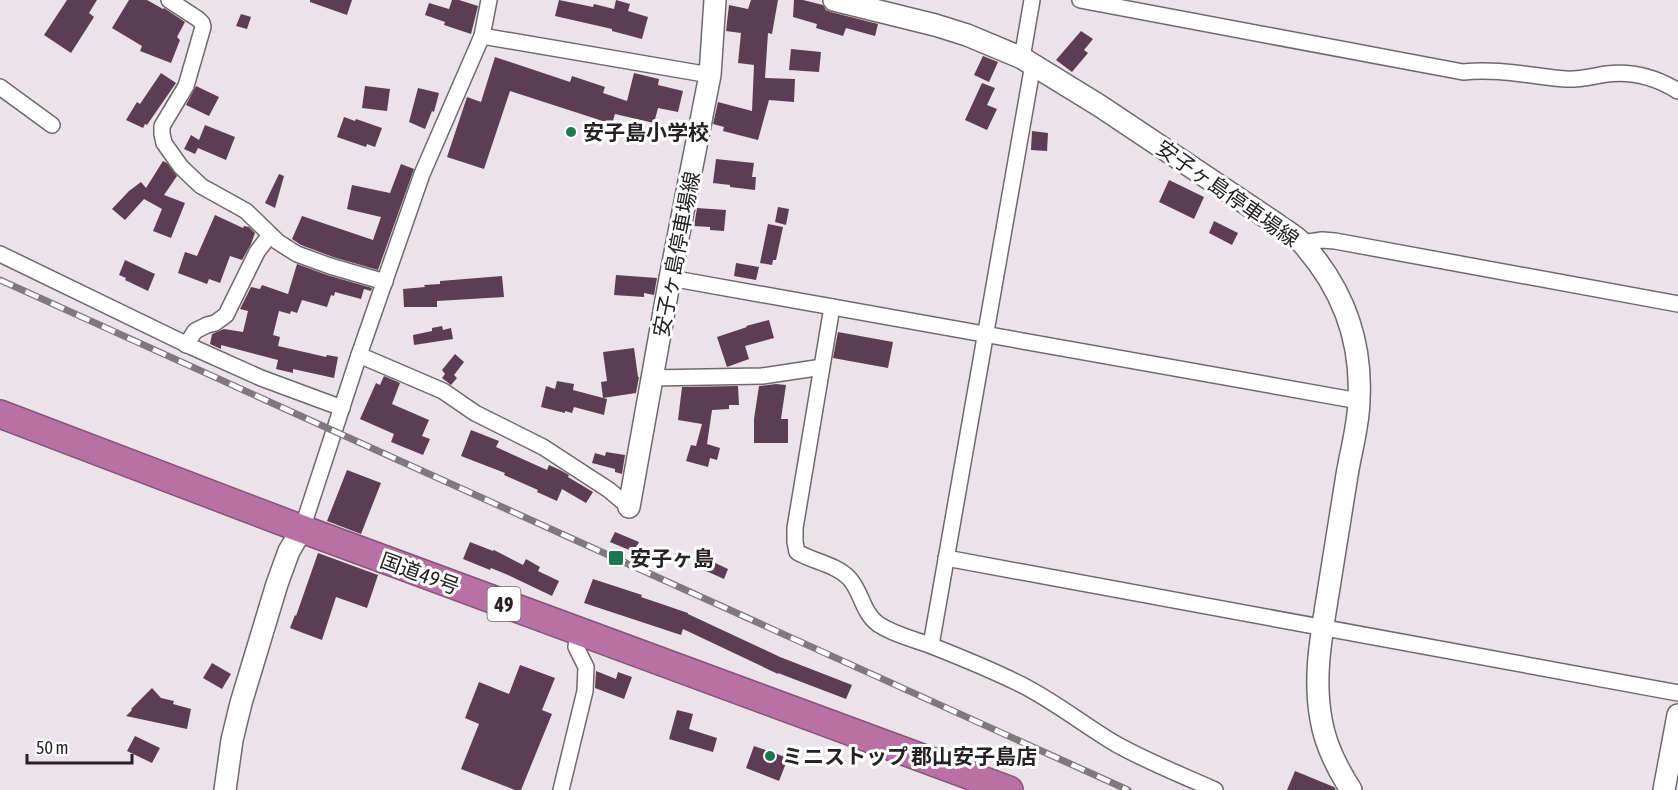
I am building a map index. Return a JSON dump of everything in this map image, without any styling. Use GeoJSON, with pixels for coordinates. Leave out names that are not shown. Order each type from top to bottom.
{"type":"FeatureCollection","features":[{"type":"Feature","properties":{"kind":"highway","name":"国道49号"},"geometry":{"type":"LineString","coordinates":[[0,414],[578,632],[1009,790]]}},
{"type":"Feature","properties":{"kind":"main road","name":"安子ヶ島停車場線"},"geometry":{"type":"LineString","coordinates":[[629,507],[670,278],[710,75],[715,0]]}},
{"type":"Feature","properties":{"kind":"main road","name":"安子ヶ島停車場線"},"geometry":{"type":"LineString","coordinates":[[834,0],[967,34],[1028,61],[1189,164],[1302,243],[1331,281],[1347,313],[1357,351],[1359,401],[1317,674],[1321,720],[1325,736],[1351,790]]}},
{"type":"Feature","properties":{"kind":"main road"},"geometry":{"type":"LineString","coordinates":[[225,790],[232,740],[241,703],[277,584],[289,551],[302,529]]}},
{"type":"Feature","properties":{"kind":"main road"},"geometry":{"type":"LineString","coordinates":[[1664,790],[1678,715]]}},
{"type":"Feature","properties":{"kind":"street"},"geometry":{"type":"LineString","coordinates":[[169,0],[201,21],[203,29],[186,86],[163,122],[164,143],[181,167],[201,186],[246,211],[278,242],[297,254],[385,282]]}},
{"type":"Feature","properties":{"kind":"street"},"geometry":{"type":"LineString","coordinates":[[302,529],[422,174],[482,36],[489,0]]}},
{"type":"Feature","properties":{"kind":"street"},"geometry":{"type":"LineString","coordinates":[[931,645],[986,334],[1028,61],[1032,0]]}},
{"type":"Feature","properties":{"kind":"street"},"geometry":{"type":"LineString","coordinates":[[1080,0],[1462,72],[1494,71],[1567,79],[1631,74],[1659,81],[1678,91]]}},
{"type":"Feature","properties":{"kind":"street"},"geometry":{"type":"LineString","coordinates":[[482,36],[710,75]]}},
{"type":"Feature","properties":{"kind":"street"},"geometry":{"type":"LineString","coordinates":[[0,87],[52,125]]}},
{"type":"Feature","properties":{"kind":"street"},"geometry":{"type":"LineString","coordinates":[[186,345],[195,331],[226,315],[257,252],[270,235]]}},
{"type":"Feature","properties":{"kind":"street"},"geometry":{"type":"LineString","coordinates":[[1302,243],[1335,241],[1678,304]]}},
{"type":"Feature","properties":{"kind":"street"},"geometry":{"type":"LineString","coordinates":[[0,254],[186,345],[261,378],[342,408]]}},
{"type":"Feature","properties":{"kind":"street"},"geometry":{"type":"LineString","coordinates":[[670,278],[1359,401]]}},
{"type":"Feature","properties":{"kind":"street"},"geometry":{"type":"LineString","coordinates":[[832,307],[795,528],[797,552],[844,573],[856,588],[867,612],[879,625],[1016,682],[1049,700],[1115,743],[1215,790]]}},
{"type":"Feature","properties":{"kind":"street"},"geometry":{"type":"LineString","coordinates":[[359,356],[443,392],[475,413],[543,447],[609,490],[629,507]]}},
{"type":"Feature","properties":{"kind":"street"},"geometry":{"type":"LineString","coordinates":[[652,378],[762,376],[822,369]]}},
{"type":"Feature","properties":{"kind":"street"},"geometry":{"type":"LineString","coordinates":[[946,558],[1678,693]]}},
{"type":"Feature","properties":{"kind":"street"},"geometry":{"type":"LineString","coordinates":[[561,790],[585,691],[586,667],[576,646],[578,632]]}},
{"type":"Feature","properties":{"kind":"building"},"geometry":{"type":"Polygon","coordinates":[[[67,0],[97,0],[89,13],[94,17],[71,53],[44,35],[67,0]]]}},
{"type":"Feature","properties":{"kind":"building"},"geometry":{"type":"Polygon","coordinates":[[[129,0],[147,0],[185,22],[177,37],[180,40],[171,63],[140,51],[142,46],[112,28],[129,0]]]}},
{"type":"Feature","properties":{"kind":"building"},"geometry":{"type":"Polygon","coordinates":[[[310,0],[352,0],[347,15],[310,2],[310,0]]]}},
{"type":"Feature","properties":{"kind":"building"},"geometry":{"type":"Polygon","coordinates":[[[452,0],[478,6],[471,34],[444,25],[445,22],[425,15],[429,3],[449,9],[452,0]]]}},
{"type":"Feature","properties":{"kind":"building"},"geometry":{"type":"Polygon","coordinates":[[[559,0],[614,9],[616,0],[630,4],[628,11],[648,17],[642,39],[612,31],[612,29],[555,16],[559,0]]]}},
{"type":"Feature","properties":{"kind":"building"},"geometry":{"type":"Polygon","coordinates":[[[751,0],[778,0],[772,34],[768,33],[765,78],[795,79],[794,102],[769,100],[758,140],[723,131],[724,127],[713,124],[718,102],[752,111],[754,65],[738,63],[741,33],[726,31],[729,5],[748,9],[751,0]]]}},
{"type":"Feature","properties":{"kind":"building"},"geometry":{"type":"Polygon","coordinates":[[[794,0],[823,5],[831,12],[878,24],[875,36],[846,28],[843,36],[816,28],[817,24],[793,17],[794,0]]]}},
{"type":"Feature","properties":{"kind":"building"},"geometry":{"type":"Polygon","coordinates":[[[241,14],[251,17],[247,29],[236,26],[241,14]]]}},
{"type":"Feature","properties":{"kind":"building"},"geometry":{"type":"Polygon","coordinates":[[[1081,31],[1093,39],[1084,50],[1088,53],[1072,72],[1056,60],[1081,31]]]}},
{"type":"Feature","properties":{"kind":"building"},"geometry":{"type":"Polygon","coordinates":[[[791,49],[821,52],[819,72],[789,70],[791,49]]]}},
{"type":"Feature","properties":{"kind":"building"},"geometry":{"type":"Polygon","coordinates":[[[983,56],[998,62],[989,82],[974,75],[983,56]]]}},
{"type":"Feature","properties":{"kind":"building"},"geometry":{"type":"Polygon","coordinates":[[[495,57],[570,82],[572,76],[605,87],[603,93],[627,101],[634,73],[659,79],[658,85],[683,91],[678,112],[658,108],[654,123],[615,114],[612,124],[510,91],[484,169],[447,157],[467,97],[481,102],[495,57]]]}},
{"type":"Feature","properties":{"kind":"building"},"geometry":{"type":"Polygon","coordinates":[[[161,73],[176,83],[147,125],[145,124],[143,128],[126,120],[137,102],[140,104],[161,73]]]}},
{"type":"Feature","properties":{"kind":"building"},"geometry":{"type":"Polygon","coordinates":[[[982,83],[995,88],[987,105],[997,109],[987,130],[965,120],[982,83]]]}},
{"type":"Feature","properties":{"kind":"building"},"geometry":{"type":"Polygon","coordinates":[[[196,86],[219,97],[209,116],[186,105],[196,86]]]}},
{"type":"Feature","properties":{"kind":"building"},"geometry":{"type":"Polygon","coordinates":[[[365,86],[390,89],[387,111],[362,108],[365,86]]]}},
{"type":"Feature","properties":{"kind":"building"},"geometry":{"type":"Polygon","coordinates":[[[418,88],[439,93],[434,112],[432,111],[425,129],[409,122],[418,88]]]}},
{"type":"Feature","properties":{"kind":"building"},"geometry":{"type":"Polygon","coordinates":[[[344,117],[382,128],[375,147],[367,144],[366,147],[337,137],[344,117]]]}},
{"type":"Feature","properties":{"kind":"building"},"geometry":{"type":"Polygon","coordinates":[[[205,125],[235,137],[226,160],[198,148],[195,154],[184,149],[191,135],[199,140],[205,125]]]}},
{"type":"Feature","properties":{"kind":"building"},"geometry":{"type":"Polygon","coordinates":[[[1032,131],[1048,133],[1047,151],[1031,150],[1032,131]]]}},
{"type":"Feature","properties":{"kind":"building"},"geometry":{"type":"Polygon","coordinates":[[[716,159],[754,163],[752,177],[756,177],[755,190],[713,183],[716,159]]]}},
{"type":"Feature","properties":{"kind":"building"},"geometry":{"type":"Polygon","coordinates":[[[163,161],[177,176],[164,195],[185,203],[171,238],[153,231],[162,209],[144,199],[125,220],[112,209],[141,182],[146,188],[163,161]]]}},
{"type":"Feature","properties":{"kind":"building"},"geometry":{"type":"Polygon","coordinates":[[[401,164],[414,169],[378,270],[333,257],[301,245],[292,239],[302,216],[373,240],[381,217],[347,209],[352,185],[390,193],[401,164]]]}},
{"type":"Feature","properties":{"kind":"building"},"geometry":{"type":"Polygon","coordinates":[[[279,174],[284,176],[275,208],[265,203],[279,174]]]}},
{"type":"Feature","properties":{"kind":"building"},"geometry":{"type":"Polygon","coordinates":[[[1169,180],[1204,197],[1194,219],[1159,202],[1169,180]]]}},
{"type":"Feature","properties":{"kind":"building"},"geometry":{"type":"Polygon","coordinates":[[[778,207],[789,209],[786,225],[775,222],[778,207]]]}},
{"type":"Feature","properties":{"kind":"building"},"geometry":{"type":"Polygon","coordinates":[[[697,208],[726,210],[724,231],[694,226],[697,208]]]}},
{"type":"Feature","properties":{"kind":"building"},"geometry":{"type":"Polygon","coordinates":[[[215,215],[243,228],[244,226],[249,227],[255,233],[242,260],[230,256],[220,283],[209,279],[207,284],[178,273],[185,252],[197,256],[215,215]]]}},
{"type":"Feature","properties":{"kind":"building"},"geometry":{"type":"Polygon","coordinates":[[[1214,221],[1238,233],[1232,245],[1209,233],[1214,221]]]}},
{"type":"Feature","properties":{"kind":"building"},"geometry":{"type":"Polygon","coordinates":[[[768,224],[783,227],[776,260],[773,260],[772,265],[760,263],[768,224]]]}},
{"type":"Feature","properties":{"kind":"building"},"geometry":{"type":"Polygon","coordinates":[[[125,260],[155,274],[148,291],[119,275],[125,260]]]}},
{"type":"Feature","properties":{"kind":"building"},"geometry":{"type":"Polygon","coordinates":[[[736,263],[759,267],[756,280],[734,276],[736,263]]]}},
{"type":"Feature","properties":{"kind":"building"},"geometry":{"type":"Polygon","coordinates":[[[297,264],[372,288],[371,291],[364,289],[361,299],[335,292],[334,296],[331,295],[327,307],[302,300],[297,313],[279,311],[273,335],[280,337],[278,346],[326,357],[327,355],[338,357],[334,378],[293,369],[293,373],[276,369],[278,360],[221,345],[221,349],[210,344],[212,334],[224,329],[243,332],[248,311],[240,309],[251,287],[260,289],[262,285],[288,294],[297,264]]]}},
{"type":"Feature","properties":{"kind":"building"},"geometry":{"type":"Polygon","coordinates":[[[616,275],[657,278],[654,295],[644,293],[644,297],[614,295],[616,275]]]}},
{"type":"Feature","properties":{"kind":"building"},"geometry":{"type":"Polygon","coordinates":[[[502,276],[504,297],[437,301],[437,307],[404,307],[403,289],[440,284],[440,281],[502,276]]]}},
{"type":"Feature","properties":{"kind":"building"},"geometry":{"type":"Polygon","coordinates":[[[769,320],[774,338],[745,346],[749,359],[727,367],[717,337],[769,320]]]}},
{"type":"Feature","properties":{"kind":"building"},"geometry":{"type":"Polygon","coordinates":[[[442,326],[443,330],[451,328],[453,339],[414,345],[413,335],[432,331],[432,328],[442,326]]]}},
{"type":"Feature","properties":{"kind":"building"},"geometry":{"type":"Polygon","coordinates":[[[838,332],[893,342],[888,368],[833,358],[838,332]]]}},
{"type":"Feature","properties":{"kind":"building"},"geometry":{"type":"Polygon","coordinates":[[[634,348],[639,377],[636,393],[603,398],[601,382],[607,381],[603,352],[634,348]]]}},
{"type":"Feature","properties":{"kind":"building"},"geometry":{"type":"Polygon","coordinates":[[[455,354],[464,362],[454,375],[457,378],[451,385],[442,378],[445,374],[442,370],[455,354]]]}},
{"type":"Feature","properties":{"kind":"building"},"geometry":{"type":"Polygon","coordinates":[[[384,376],[400,383],[392,404],[429,420],[422,436],[430,439],[423,455],[391,442],[394,434],[360,419],[376,383],[380,385],[384,376]]]}},
{"type":"Feature","properties":{"kind":"building"},"geometry":{"type":"Polygon","coordinates":[[[557,381],[574,384],[573,390],[607,399],[604,415],[574,407],[572,413],[565,411],[565,413],[541,407],[546,386],[555,389],[557,381]]]}},
{"type":"Feature","properties":{"kind":"building"},"geometry":{"type":"Polygon","coordinates":[[[786,385],[781,419],[788,419],[788,443],[754,443],[754,419],[759,386],[786,385]]]}},
{"type":"Feature","properties":{"kind":"building"},"geometry":{"type":"Polygon","coordinates":[[[738,386],[739,405],[729,405],[729,409],[712,410],[707,444],[720,448],[717,460],[710,458],[708,467],[686,461],[691,445],[696,446],[702,424],[678,420],[682,387],[738,386]]]}},
{"type":"Feature","properties":{"kind":"building"},"geometry":{"type":"Polygon","coordinates":[[[471,430],[499,441],[496,447],[547,470],[549,465],[560,470],[593,492],[586,503],[562,489],[557,501],[504,475],[505,473],[461,456],[471,430]]]}},
{"type":"Feature","properties":{"kind":"building"},"geometry":{"type":"Polygon","coordinates":[[[606,452],[625,455],[622,474],[615,472],[615,469],[592,463],[595,453],[605,456],[606,452]]]}},
{"type":"Feature","properties":{"kind":"building"},"geometry":{"type":"Polygon","coordinates":[[[347,470],[381,483],[361,534],[327,521],[347,470]]]}},
{"type":"Feature","properties":{"kind":"building"},"geometry":{"type":"Polygon","coordinates":[[[615,532],[639,542],[634,552],[610,542],[615,532]]]}},
{"type":"Feature","properties":{"kind":"building"},"geometry":{"type":"Polygon","coordinates":[[[470,542],[494,550],[523,565],[526,559],[540,567],[538,571],[559,581],[552,596],[508,575],[463,559],[470,542]]]}},
{"type":"Feature","properties":{"kind":"building"},"geometry":{"type":"Polygon","coordinates":[[[318,553],[378,575],[367,608],[336,597],[322,640],[290,628],[318,553]]]}},
{"type":"Feature","properties":{"kind":"building"},"geometry":{"type":"Polygon","coordinates":[[[709,560],[728,569],[724,579],[704,570],[709,560]]]}},
{"type":"Feature","properties":{"kind":"building"},"geometry":{"type":"Polygon","coordinates":[[[593,579],[688,613],[780,657],[852,685],[846,699],[778,674],[683,629],[681,635],[584,603],[593,579]]]}},
{"type":"Feature","properties":{"kind":"building"},"geometry":{"type":"Polygon","coordinates":[[[212,663],[231,674],[222,689],[203,678],[212,663]]]}},
{"type":"Feature","properties":{"kind":"building"},"geometry":{"type":"Polygon","coordinates":[[[520,665],[555,678],[542,710],[552,714],[521,790],[515,790],[461,769],[479,724],[465,718],[479,682],[509,694],[520,665]]]}},
{"type":"Feature","properties":{"kind":"building"},"geometry":{"type":"Polygon","coordinates":[[[596,671],[616,679],[618,672],[632,677],[624,699],[595,688],[596,671]]]}},
{"type":"Feature","properties":{"kind":"building"},"geometry":{"type":"Polygon","coordinates":[[[152,688],[161,698],[191,709],[187,729],[126,716],[152,688]]]}},
{"type":"Feature","properties":{"kind":"building"},"geometry":{"type":"Polygon","coordinates":[[[677,710],[693,714],[689,729],[717,738],[713,752],[669,739],[677,710]]]}},
{"type":"Feature","properties":{"kind":"building"},"geometry":{"type":"Polygon","coordinates":[[[135,736],[160,748],[152,763],[127,751],[135,736]]]}},
{"type":"Feature","properties":{"kind":"building"},"geometry":{"type":"Polygon","coordinates":[[[754,746],[788,758],[779,781],[746,768],[754,746]]]}},
{"type":"Feature","properties":{"kind":"building"},"geometry":{"type":"Polygon","coordinates":[[[1295,771],[1334,787],[1336,790],[1287,790],[1295,771]]]}},
{"type":"Feature","properties":{"kind":"railway"},"geometry":{"type":"LineString","coordinates":[[0,280],[1128,790]]}},
{"type":"Feature","properties":{"kind":"place","name":"安子島小学校"},"geometry":{"type":"Point","coordinates":[571,132]}},
{"type":"Feature","properties":{"kind":"place","name":"安子ヶ島"},"geometry":{"type":"Point","coordinates":[616,558]}},
{"type":"Feature","properties":{"kind":"place","name":"ミニストップ 郡山安子島店"},"geometry":{"type":"Point","coordinates":[770,756]}}]}
